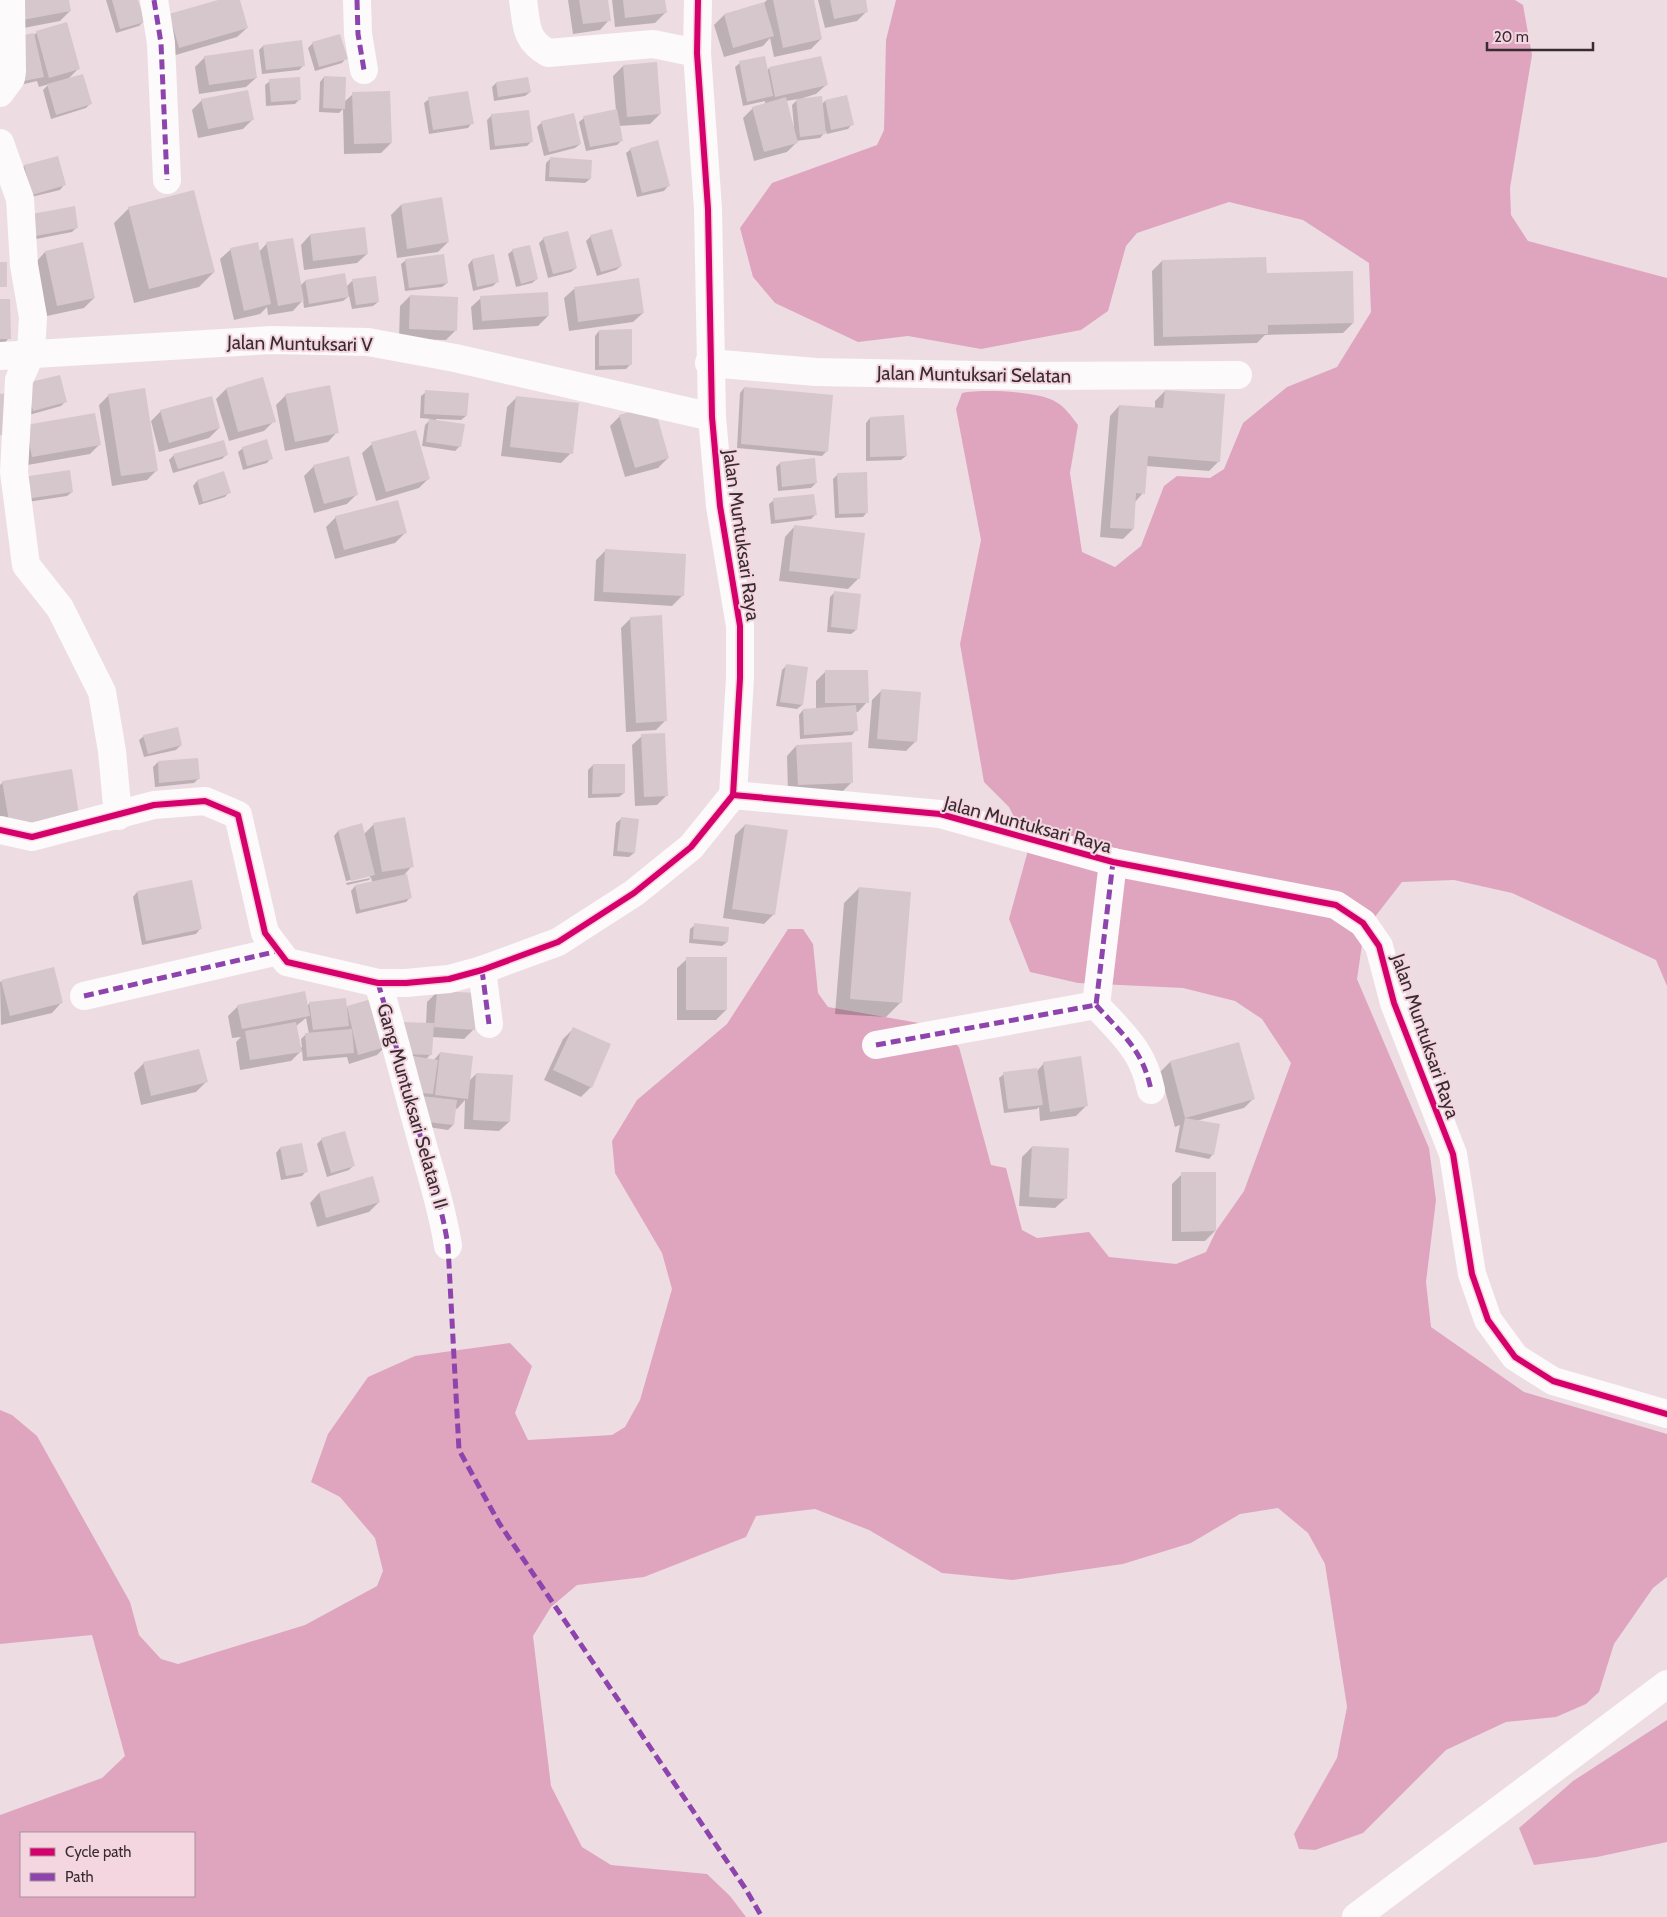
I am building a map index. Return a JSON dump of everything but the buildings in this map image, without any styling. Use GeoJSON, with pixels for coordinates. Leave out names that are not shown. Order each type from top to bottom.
{"type":"FeatureCollection","features":[{"type":"Feature","properties":{"kind":"street"},"geometry":{"type":"LineString","coordinates":[[0,93],[11,78],[12,71],[12,0]]}},
{"type":"Feature","properties":{"kind":"street"},"geometry":{"type":"LineString","coordinates":[[154,0],[161,43],[167,180]]}},
{"type":"Feature","properties":{"kind":"street"},"geometry":{"type":"LineString","coordinates":[[357,0],[358,34],[364,70]]}},
{"type":"Feature","properties":{"kind":"street"},"geometry":{"type":"LineString","coordinates":[[523,0],[528,33],[535,45],[548,52],[653,44],[698,53]]}},
{"type":"Feature","properties":{"kind":"street","name":"Jalan Muntuksari Raya"},"geometry":{"type":"LineString","coordinates":[[698,0],[698,53],[708,209],[709,363],[712,417],[720,506],[740,626],[740,678],[733,796],[940,814],[1113,862],[1336,905],[1363,924],[1379,946],[1397,1011],[1453,1154],[1472,1274],[1488,1320],[1515,1357],[1553,1381],[1667,1414]]}},
{"type":"Feature","properties":{"kind":"street"},"geometry":{"type":"LineString","coordinates":[[0,143],[20,199],[24,265],[33,317],[31,353],[19,380],[14,472],[26,566],[60,608],[102,692],[112,751],[118,816]]}},
{"type":"Feature","properties":{"kind":"street","name":"Jalan Muntuksari V"},"geometry":{"type":"LineString","coordinates":[[0,356],[272,340],[368,342],[454,358],[712,417]]}},
{"type":"Feature","properties":{"kind":"street","name":"Jalan Muntuksari Selatan"},"geometry":{"type":"LineString","coordinates":[[709,363],[816,372],[1024,376],[1238,375]]}},
{"type":"Feature","properties":{"kind":"street"},"geometry":{"type":"LineString","coordinates":[[378,983],[406,983],[449,979],[482,970],[558,942],[634,893],[691,847],[733,796]]}},
{"type":"Feature","properties":{"kind":"street","name":"Gang Muntuksari Selatan II"},"geometry":{"type":"LineString","coordinates":[[0,830],[32,837],[118,816],[154,805],[205,801],[238,815],[265,933],[287,962],[378,983],[443,1214],[448,1246]]}},
{"type":"Feature","properties":{"kind":"street"},"geometry":{"type":"LineString","coordinates":[[1113,862],[1096,1005],[1135,1047],[1144,1064],[1151,1090]]}},
{"type":"Feature","properties":{"kind":"street"},"geometry":{"type":"LineString","coordinates":[[84,996],[278,951]]}},
{"type":"Feature","properties":{"kind":"street"},"geometry":{"type":"LineString","coordinates":[[482,970],[489,1024]]}},
{"type":"Feature","properties":{"kind":"street"},"geometry":{"type":"LineString","coordinates":[[876,1045],[1096,1005]]}},
{"type":"Feature","properties":{"kind":"street"},"geometry":{"type":"LineString","coordinates":[[1356,1917],[1667,1684]]}},
{"type":"Feature","properties":{"kind":"shaded area"},"geometry":{"type":"Polygon","coordinates":[[[896,0],[1515,0],[1523,5],[1532,55],[1510,188],[1511,215],[1528,241],[1667,278],[1667,986],[1656,960],[1512,893],[1454,880],[1402,882],[1364,931],[1357,979],[1429,1148],[1436,1200],[1426,1282],[1431,1327],[1524,1392],[1667,1434],[1667,1577],[1653,1588],[1614,1644],[1599,1692],[1586,1704],[1556,1717],[1506,1722],[1446,1750],[1363,1833],[1315,1850],[1299,1849],[1294,1834],[1337,1758],[1347,1707],[1325,1564],[1308,1533],[1278,1508],[1240,1514],[1191,1543],[1123,1564],[1012,1580],[942,1573],[869,1530],[815,1509],[756,1516],[746,1537],[644,1577],[577,1585],[551,1607],[533,1636],[551,1786],[582,1847],[611,1865],[707,1874],[730,1896],[746,1917],[0,1917],[0,1815],[102,1778],[125,1756],[92,1635],[0,1644],[0,1410],[12,1415],[37,1436],[130,1602],[139,1635],[161,1659],[178,1664],[305,1625],[377,1586],[383,1571],[375,1538],[340,1497],[311,1482],[328,1434],[368,1377],[415,1356],[510,1343],[532,1366],[515,1413],[528,1440],[612,1435],[625,1427],[640,1400],[672,1289],[662,1253],[615,1173],[612,1141],[637,1100],[727,1024],[788,929],[803,929],[813,944],[818,993],[828,1007],[936,1026],[959,1047],[991,1165],[1006,1168],[1022,1230],[1037,1238],[1089,1232],[1109,1257],[1176,1264],[1206,1252],[1216,1231],[1244,1191],[1291,1063],[1262,1019],[1235,1001],[1183,988],[1078,983],[1030,972],[1009,919],[1027,854],[1024,837],[1009,807],[984,782],[960,644],[981,540],[956,409],[962,393],[996,391],[1037,395],[1056,402],[1065,409],[1078,425],[1070,473],[1082,552],[1115,567],[1141,546],[1164,486],[1177,476],[1210,478],[1224,469],[1243,423],[1287,387],[1337,367],[1371,312],[1369,263],[1303,220],[1229,202],[1137,233],[1126,246],[1108,311],[1081,330],[981,349],[908,336],[858,342],[775,303],[753,277],[740,228],[772,183],[877,145],[884,130],[886,40],[896,0]]]}},
{"type":"Feature","properties":{"kind":"shaded area"},"geometry":{"type":"Polygon","coordinates":[[[1667,1720],[1667,1842],[1597,1857],[1534,1865],[1519,1828],[1573,1781],[1667,1720]]]}},
{"type":"Feature","properties":{"kind":"marked path"},"geometry":{"type":"LineString","coordinates":[[154,0],[161,43],[167,180]]}},
{"type":"Feature","properties":{"kind":"marked path"},"geometry":{"type":"LineString","coordinates":[[357,0],[358,34],[364,70]]}},
{"type":"Feature","properties":{"kind":"marked path"},"geometry":{"type":"LineString","coordinates":[[876,1045],[1096,1005],[1113,862]]}},
{"type":"Feature","properties":{"kind":"marked path"},"geometry":{"type":"LineString","coordinates":[[84,996],[278,951]]}},
{"type":"Feature","properties":{"kind":"marked path"},"geometry":{"type":"LineString","coordinates":[[482,970],[489,1024]]}},
{"type":"Feature","properties":{"kind":"marked path"},"geometry":{"type":"LineString","coordinates":[[378,983],[435,1188],[448,1246],[459,1450],[499,1523],[745,1888],[762,1917]]}},
{"type":"Feature","properties":{"kind":"marked path"},"geometry":{"type":"LineString","coordinates":[[1096,1005],[1137,1053],[1143,1064],[1151,1090]]}},
{"type":"Feature","properties":{"kind":"cycle path"},"geometry":{"type":"LineString","coordinates":[[698,0],[697,53],[708,209],[712,417],[720,506],[740,626],[740,678],[733,795]]}},
{"type":"Feature","properties":{"kind":"cycle path"},"geometry":{"type":"LineString","coordinates":[[733,795],[940,814],[1113,862],[1336,905],[1363,923],[1379,946],[1394,1003],[1453,1154],[1472,1274],[1488,1320],[1515,1357],[1553,1381],[1667,1414]]}},
{"type":"Feature","properties":{"kind":"cycle path"},"geometry":{"type":"LineString","coordinates":[[0,830],[32,837],[154,805],[205,801],[238,815],[265,933],[287,962],[378,983],[406,983],[449,979],[482,970],[558,942],[634,893],[691,847],[733,795]]}}]}
